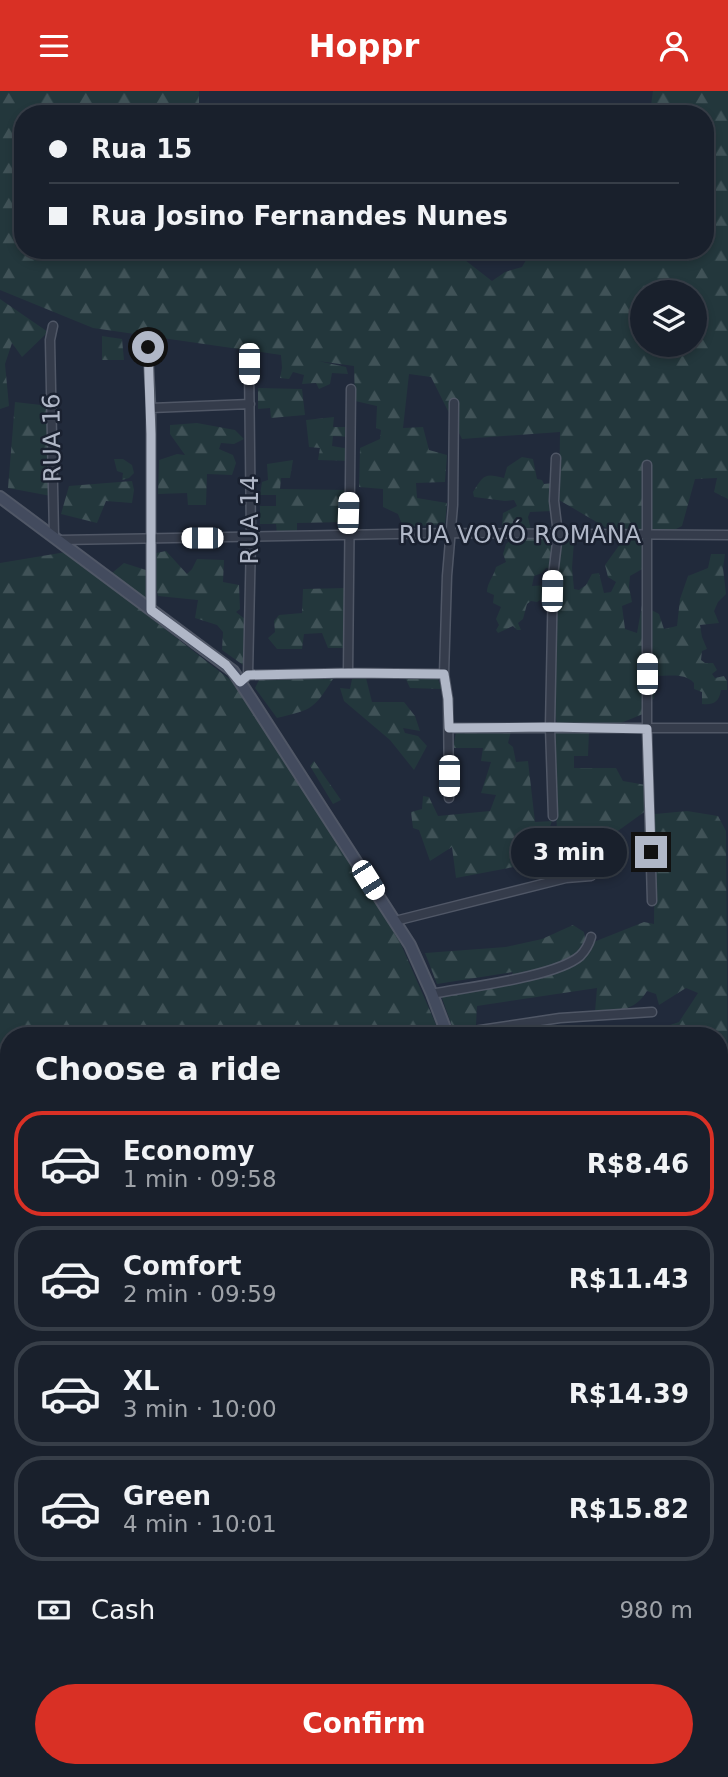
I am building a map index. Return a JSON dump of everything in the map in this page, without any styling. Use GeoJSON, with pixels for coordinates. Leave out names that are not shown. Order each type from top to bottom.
{"type":"FeatureCollection","features":[{"type":"Feature","properties":{"kind":"street","name":"RUA 16"},"geometry":{"type":"LineString","coordinates":[[53,326],[50,340],[57,538]]}},
{"type":"Feature","properties":{"kind":"street"},"geometry":{"type":"LineString","coordinates":[[147,333],[151,408],[151,610]]}},
{"type":"Feature","properties":{"kind":"street","name":"RUA 14"},"geometry":{"type":"LineString","coordinates":[[244,678],[251,538],[249,364]]}},
{"type":"Feature","properties":{"kind":"street"},"geometry":{"type":"LineString","coordinates":[[348,673],[351,389]]}},
{"type":"Feature","properties":{"kind":"street"},"geometry":{"type":"LineString","coordinates":[[449,799],[448,699],[444,674],[447,576],[452,533],[454,403]]}},
{"type":"Feature","properties":{"kind":"street"},"geometry":{"type":"LineString","coordinates":[[151,408],[250,404]]}},
{"type":"Feature","properties":{"kind":"street"},"geometry":{"type":"LineString","coordinates":[[553,817],[550,727],[553,576],[558,534],[554,501],[556,458]]}},
{"type":"Feature","properties":{"kind":"street"},"geometry":{"type":"LineString","coordinates":[[647,465],[647,729],[652,901]]}},
{"type":"Feature","properties":{"kind":"street"},"geometry":{"type":"LineString","coordinates":[[0,497],[244,678],[421,967],[444,1027]]}},
{"type":"Feature","properties":{"kind":"street","name":"RUA VOVÓ ROMANA"},"geometry":{"type":"LineString","coordinates":[[57,538],[251,538],[452,533],[728,535]]}},
{"type":"Feature","properties":{"kind":"street"},"geometry":{"type":"LineString","coordinates":[[244,678],[348,673],[444,674]]}},
{"type":"Feature","properties":{"kind":"street"},"geometry":{"type":"LineString","coordinates":[[449,728],[728,728]]}},
{"type":"Feature","properties":{"kind":"street"},"geometry":{"type":"LineString","coordinates":[[394,921],[566,878],[591,876]]}},
{"type":"Feature","properties":{"kind":"street"},"geometry":{"type":"LineString","coordinates":[[432,994],[561,967],[581,955],[587,949],[591,937]]}},
{"type":"Feature","properties":{"kind":"street"},"geometry":{"type":"LineString","coordinates":[[500,1027],[560,1018],[652,1012]]}},
{"type":"Feature","properties":{"kind":"green space"},"geometry":{"type":"Polygon","coordinates":[[[0,91],[199,91],[199,105],[14,105],[14,259],[464,259],[492,281],[505,272],[522,267],[527,259],[714,259],[714,105],[651,105],[653,91],[728,91],[728,499],[714,492],[717,478],[695,479],[682,526],[672,531],[612,531],[559,500],[560,432],[462,439],[431,377],[409,374],[403,428],[423,427],[429,450],[447,455],[445,482],[416,483],[417,498],[447,503],[445,524],[403,527],[398,514],[383,507],[383,489],[359,487],[360,448],[380,439],[381,430],[376,428],[377,406],[355,401],[354,366],[318,361],[346,367],[348,374],[332,373],[330,384],[319,389],[316,383],[302,384],[304,375],[293,372],[289,379],[280,378],[281,355],[93,328],[0,290],[0,91]]]}},
{"type":"Feature","properties":{"kind":"green space"},"geometry":{"type":"Polygon","coordinates":[[[0,299],[48,332],[22,357],[12,343],[5,364],[9,406],[0,409],[0,299]]]}},
{"type":"Feature","properties":{"kind":"green space"},"geometry":{"type":"Polygon","coordinates":[[[102,336],[122,339],[124,360],[102,360],[102,336]]]}},
{"type":"Feature","properties":{"kind":"green space"},"geometry":{"type":"Polygon","coordinates":[[[258,388],[302,389],[305,415],[271,418],[270,408],[258,409],[258,388]]]}},
{"type":"Feature","properties":{"kind":"green space"},"geometry":{"type":"Polygon","coordinates":[[[15,402],[50,406],[51,496],[8,488],[15,402]]]}},
{"type":"Feature","properties":{"kind":"green space"},"geometry":{"type":"Polygon","coordinates":[[[334,417],[333,427],[347,427],[350,437],[333,436],[332,446],[350,449],[350,461],[318,460],[320,448],[309,447],[306,420],[334,417]]]}},
{"type":"Feature","properties":{"kind":"green space"},"geometry":{"type":"Polygon","coordinates":[[[197,423],[235,430],[244,439],[234,444],[221,443],[219,449],[233,455],[236,463],[232,475],[207,474],[206,505],[188,505],[187,493],[158,494],[159,460],[177,454],[185,455],[170,434],[170,425],[197,423]]]}},
{"type":"Feature","properties":{"kind":"green space"},"geometry":{"type":"Polygon","coordinates":[[[522,457],[533,459],[537,479],[544,484],[553,483],[552,511],[530,512],[528,517],[531,530],[554,537],[551,569],[546,568],[534,576],[532,586],[550,585],[549,595],[527,604],[523,619],[518,623],[521,630],[513,626],[498,633],[496,630],[499,625],[496,619],[501,607],[493,603],[494,595],[487,592],[487,589],[496,567],[506,562],[503,554],[506,544],[513,538],[513,531],[505,531],[502,525],[503,513],[517,506],[514,500],[474,497],[473,492],[485,477],[504,478],[507,467],[522,457]]]}},
{"type":"Feature","properties":{"kind":"green space"},"geometry":{"type":"Polygon","coordinates":[[[114,459],[123,459],[132,465],[134,473],[122,480],[123,473],[117,471],[114,459]]]}},
{"type":"Feature","properties":{"kind":"green space"},"geometry":{"type":"Polygon","coordinates":[[[293,460],[290,478],[281,478],[280,489],[349,490],[346,522],[297,523],[297,535],[277,534],[276,524],[260,524],[260,506],[276,506],[276,495],[260,495],[262,482],[268,480],[267,464],[293,460]]]}},
{"type":"Feature","properties":{"kind":"green space"},"geometry":{"type":"Polygon","coordinates":[[[132,481],[132,503],[106,501],[97,523],[61,514],[69,486],[132,481]]]}},
{"type":"Feature","properties":{"kind":"green space"},"geometry":{"type":"Polygon","coordinates":[[[571,538],[574,541],[574,589],[579,590],[586,585],[592,574],[599,573],[604,593],[611,592],[616,582],[608,577],[605,565],[623,540],[643,540],[644,568],[630,576],[632,602],[622,606],[625,629],[637,633],[642,605],[659,614],[664,629],[677,626],[680,599],[688,576],[708,568],[711,554],[725,554],[723,568],[726,594],[714,611],[719,623],[700,625],[707,649],[702,651],[701,660],[713,663],[717,670],[712,674],[715,678],[724,676],[727,681],[727,690],[721,690],[715,702],[702,704],[702,692],[694,689],[694,683],[686,678],[657,676],[654,699],[644,702],[643,714],[616,725],[557,724],[553,704],[555,676],[546,657],[557,612],[555,589],[562,539],[571,538]]]}},
{"type":"Feature","properties":{"kind":"green space"},"geometry":{"type":"Polygon","coordinates":[[[166,551],[187,574],[197,559],[224,560],[223,582],[239,585],[240,609],[236,612],[246,620],[243,665],[222,650],[223,632],[217,625],[195,618],[198,600],[158,596],[153,561],[156,553],[166,551]]]}},
{"type":"Feature","properties":{"kind":"green space"},"geometry":{"type":"Polygon","coordinates":[[[66,552],[237,685],[393,926],[437,1027],[0,1027],[0,563],[66,552]]]}},
{"type":"Feature","properties":{"kind":"green space"},"geometry":{"type":"Polygon","coordinates":[[[124,563],[149,571],[147,602],[112,573],[124,563]]]}},
{"type":"Feature","properties":{"kind":"green space"},"geometry":{"type":"Polygon","coordinates":[[[346,588],[346,648],[328,648],[322,633],[304,634],[302,649],[277,649],[268,638],[275,632],[274,621],[279,615],[302,613],[303,589],[346,588]]]}},
{"type":"Feature","properties":{"kind":"green space"},"geometry":{"type":"Polygon","coordinates":[[[405,677],[437,677],[442,689],[410,688],[405,677]]]}},
{"type":"Feature","properties":{"kind":"green space"},"geometry":{"type":"Polygon","coordinates":[[[260,678],[333,679],[311,707],[277,718],[255,688],[260,678]]]}},
{"type":"Feature","properties":{"kind":"green space"},"geometry":{"type":"Polygon","coordinates":[[[366,678],[372,702],[404,702],[415,716],[420,731],[403,728],[405,733],[418,736],[427,746],[414,770],[390,740],[344,701],[340,688],[350,689],[352,679],[366,678]]]}},
{"type":"Feature","properties":{"kind":"green space"},"geometry":{"type":"Polygon","coordinates":[[[555,729],[589,731],[588,756],[574,756],[574,768],[616,768],[623,781],[646,785],[647,810],[615,833],[609,851],[601,853],[590,845],[582,851],[581,860],[586,869],[570,872],[563,860],[553,867],[534,867],[557,843],[555,729]]]}},
{"type":"Feature","properties":{"kind":"green space"},"geometry":{"type":"Polygon","coordinates":[[[511,731],[508,743],[513,747],[516,762],[528,761],[535,822],[552,821],[543,846],[524,865],[456,878],[452,847],[430,861],[419,830],[413,828],[411,812],[422,809],[423,796],[429,797],[438,816],[490,811],[496,795],[481,793],[491,762],[481,761],[483,748],[453,748],[456,732],[511,731]]]}},
{"type":"Feature","properties":{"kind":"green space"},"geometry":{"type":"Polygon","coordinates":[[[314,761],[341,800],[333,804],[310,766],[314,761]]]}},
{"type":"Feature","properties":{"kind":"green space"},"geometry":{"type":"Polygon","coordinates":[[[687,811],[718,816],[726,831],[727,1027],[664,1027],[679,1022],[698,993],[686,988],[659,1005],[656,994],[647,991],[631,1007],[595,1012],[597,988],[477,1006],[476,1025],[452,1027],[441,995],[510,982],[513,972],[437,984],[425,953],[506,947],[542,939],[573,925],[584,932],[586,945],[644,922],[654,924],[655,814],[687,811]]]}},
{"type":"Feature","properties":{"kind":"route"},"geometry":{"type":"LineString","coordinates":[[148,347],[151,408],[151,610],[226,665],[240,682],[248,675],[444,674],[449,728],[647,729],[651,852]]}}]}
